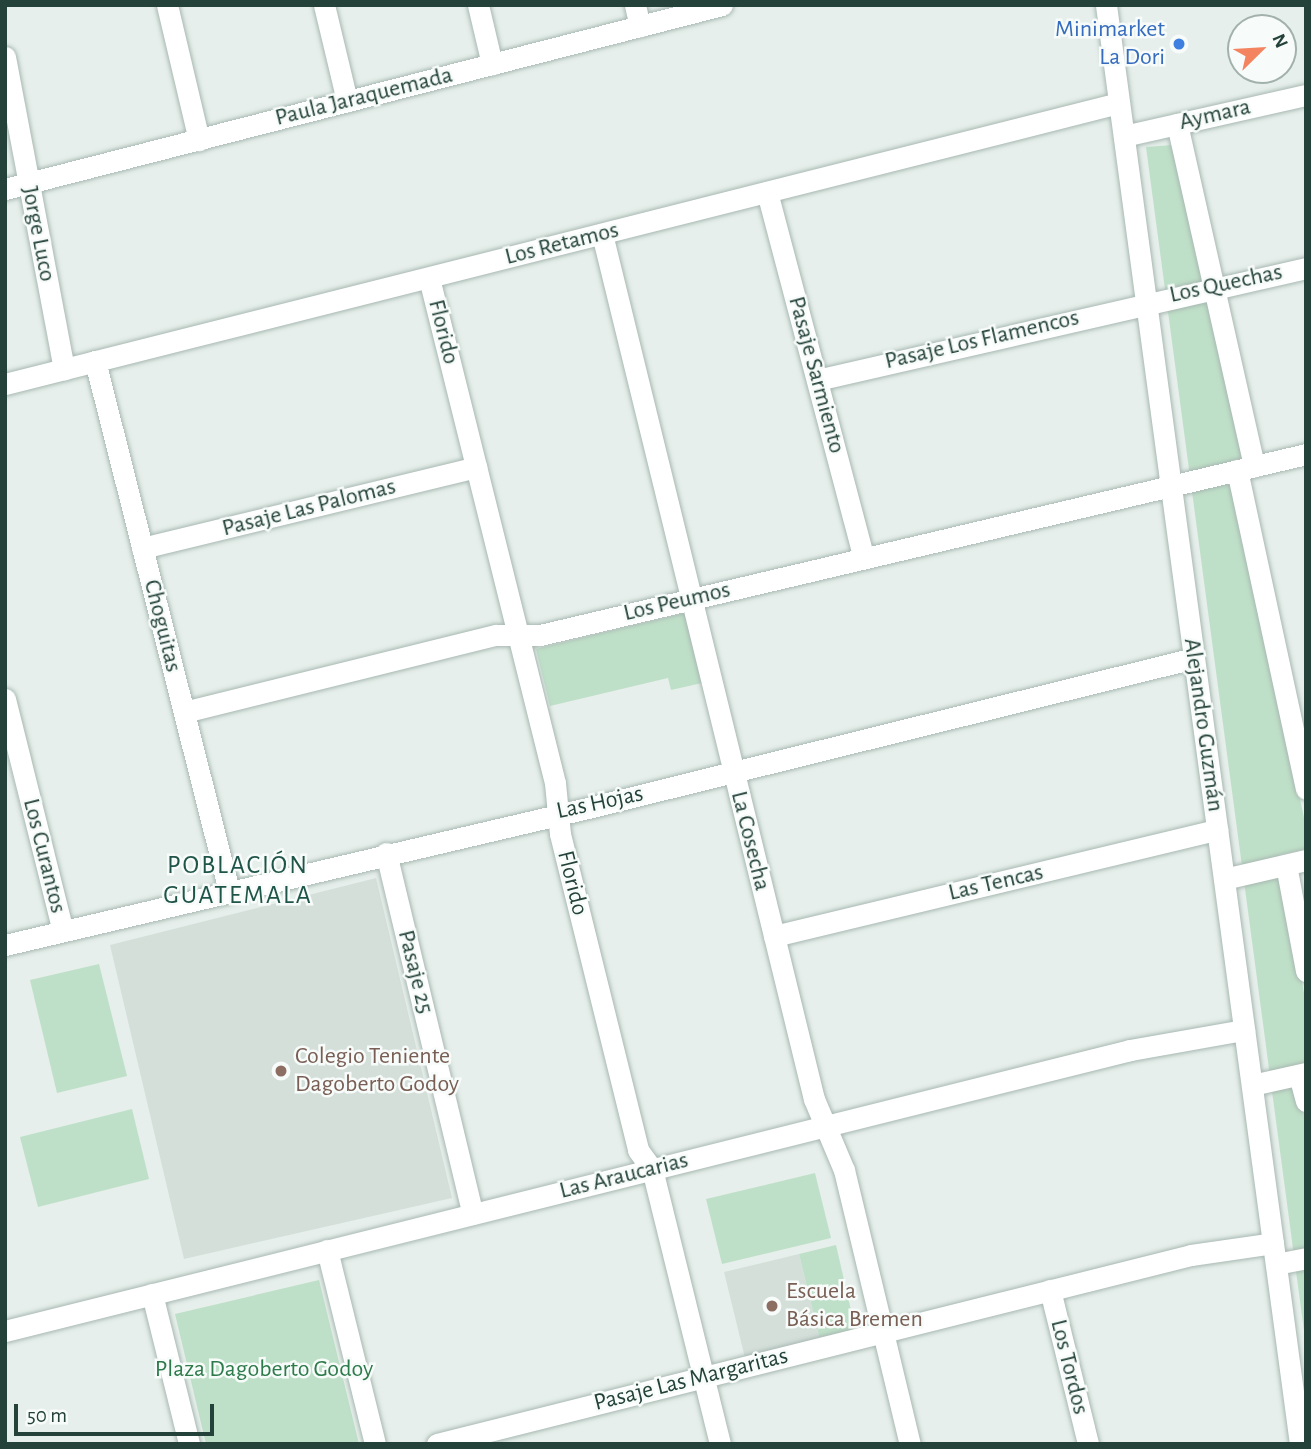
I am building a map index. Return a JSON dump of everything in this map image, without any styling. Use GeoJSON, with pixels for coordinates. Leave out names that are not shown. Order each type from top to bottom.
{"type":"FeatureCollection","features":[{"type":"Feature","properties":{"kind":"street"},"geometry":{"type":"LineString","coordinates":[[167,5],[199,140]]}},
{"type":"Feature","properties":{"kind":"street"},"geometry":{"type":"LineString","coordinates":[[324,5],[347,102]]}},
{"type":"Feature","properties":{"kind":"street"},"geometry":{"type":"LineString","coordinates":[[478,5],[492,64]]}},
{"type":"Feature","properties":{"kind":"street"},"geometry":{"type":"LineString","coordinates":[[635,5],[640,26]]}},
{"type":"Feature","properties":{"kind":"street","name":"Paula Jaraquemada"},"geometry":{"type":"LineString","coordinates":[[5,190],[722,5]]}},
{"type":"Feature","properties":{"kind":"street","name":"Alejandro Guzmán"},"geometry":{"type":"LineString","coordinates":[[1106,5],[1300,1444]]}},
{"type":"Feature","properties":{"kind":"street","name":"Jorge Luco"},"geometry":{"type":"LineString","coordinates":[[5,57],[64,369]]}},
{"type":"Feature","properties":{"kind":"street","name":"Aymara"},"geometry":{"type":"LineString","coordinates":[[1124,136],[1306,95]]}},
{"type":"Feature","properties":{"kind":"street","name":"Los Retamos"},"geometry":{"type":"LineString","coordinates":[[5,384],[1119,103]]}},
{"type":"Feature","properties":{"kind":"street"},"geometry":{"type":"LineString","coordinates":[[1177,124],[1215,287],[1245,468],[1306,789]]}},
{"type":"Feature","properties":{"kind":"street","name":"Pasaje Sarmiento"},"geometry":{"type":"LineString","coordinates":[[767,192],[864,558]]}},
{"type":"Feature","properties":{"kind":"street","name":"La Cosecha"},"geometry":{"type":"LineString","coordinates":[[602,234],[814,1099],[844,1170],[910,1444]]}},
{"type":"Feature","properties":{"kind":"street","name":"Los Quechas"},"geometry":{"type":"LineString","coordinates":[[1146,301],[1306,268]]}},
{"type":"Feature","properties":{"kind":"street","name":"Florido"},"geometry":{"type":"LineString","coordinates":[[429,278],[518,635],[560,811],[560,834],[638,1150],[652,1169],[720,1444]]}},
{"type":"Feature","properties":{"kind":"street","name":"Pasaje Los Flamencos"},"geometry":{"type":"LineString","coordinates":[[817,380],[1146,301]]}},
{"type":"Feature","properties":{"kind":"street","name":"Choguitas"},"geometry":{"type":"LineString","coordinates":[[95,361],[229,891]]}},
{"type":"Feature","properties":{"kind":"street","name":"Los Peumos"},"geometry":{"type":"LineString","coordinates":[[184,712],[496,635],[540,635],[1306,454]]}},
{"type":"Feature","properties":{"kind":"street","name":"Pasaje Las Palomas"},"geometry":{"type":"LineString","coordinates":[[142,548],[476,467]]}},
{"type":"Feature","properties":{"kind":"street","name":"Las Hojas"},"geometry":{"type":"LineString","coordinates":[[5,945],[560,811],[733,773],[1194,659]]}},
{"type":"Feature","properties":{"kind":"street","name":"Los Curantos"},"geometry":{"type":"LineString","coordinates":[[5,699],[12,755],[63,931]]}},
{"type":"Feature","properties":{"kind":"street","name":"Las Tencas"},"geometry":{"type":"LineString","coordinates":[[774,936],[1217,830]]}},
{"type":"Feature","properties":{"kind":"street","name":"Pasaje 25"},"geometry":{"type":"LineString","coordinates":[[386,853],[473,1214]]}},
{"type":"Feature","properties":{"kind":"street"},"geometry":{"type":"LineString","coordinates":[[1224,879],[1296,862],[1306,971]]}},
{"type":"Feature","properties":{"kind":"street","name":"Las Araucarias"},"geometry":{"type":"LineString","coordinates":[[5,1331],[1130,1050],[1244,1030]]}},
{"type":"Feature","properties":{"kind":"street"},"geometry":{"type":"LineString","coordinates":[[1252,1086],[1303,1074],[1306,1101]]}},
{"type":"Feature","properties":{"kind":"street","name":"Pasaje Las Margaritas"},"geometry":{"type":"LineString","coordinates":[[437,1444],[1191,1255],[1273,1243]]}},
{"type":"Feature","properties":{"kind":"street"},"geometry":{"type":"LineString","coordinates":[[327,1250],[375,1444]]}},
{"type":"Feature","properties":{"kind":"street"},"geometry":{"type":"LineString","coordinates":[[1276,1264],[1306,1258]]}},
{"type":"Feature","properties":{"kind":"street","name":"Los Tordos"},"geometry":{"type":"LineString","coordinates":[[1050,1290],[1088,1444]]}},
{"type":"Feature","properties":{"kind":"street"},"geometry":{"type":"LineString","coordinates":[[152,1294],[189,1444]]}},
{"type":"Feature","properties":{"kind":"shaded area","name":"Colegio Teniente Dagoberto Godoy"},"geometry":{"type":"Polygon","coordinates":[[[376,878],[452,1198],[184,1259],[110,945],[376,878]]]}},
{"type":"Feature","properties":{"kind":"shaded area","name":"Escuela Básica Bremen"},"geometry":{"type":"Polygon","coordinates":[[[799,1254],[820,1340],[745,1358],[724,1272],[799,1254]]]}},
{"type":"Feature","properties":{"kind":"green space"},"geometry":{"type":"Polygon","coordinates":[[[1173,145],[1245,458],[1228,463],[1306,827],[1306,849],[1279,855],[1306,1004],[1306,1069],[1292,1072],[1306,1123],[1306,1346],[1146,147],[1173,145]]]}},
{"type":"Feature","properties":{"kind":"green space"},"geometry":{"type":"Polygon","coordinates":[[[685,613],[702,683],[671,690],[668,678],[550,706],[536,649],[685,613]]]}},
{"type":"Feature","properties":{"kind":"green space"},"geometry":{"type":"Polygon","coordinates":[[[99,964],[127,1076],[57,1093],[30,980],[99,964]]]}},
{"type":"Feature","properties":{"kind":"green space"},"geometry":{"type":"Polygon","coordinates":[[[132,1109],[149,1179],[38,1207],[20,1137],[132,1109]]]}},
{"type":"Feature","properties":{"kind":"green space"},"geometry":{"type":"Polygon","coordinates":[[[815,1173],[831,1238],[722,1264],[706,1199],[815,1173]]]}},
{"type":"Feature","properties":{"kind":"green space"},"geometry":{"type":"Polygon","coordinates":[[[836,1245],[856,1332],[820,1340],[799,1254],[836,1245]]]}},
{"type":"Feature","properties":{"kind":"green space","name":"Plaza Dagoberto Godoy"},"geometry":{"type":"Polygon","coordinates":[[[319,1280],[359,1444],[206,1444],[175,1314],[319,1280]]]}},
{"type":"Feature","properties":{"kind":"place","name":"Minimarket La Dori"},"geometry":{"type":"Point","coordinates":[1179,44]}},
{"type":"Feature","properties":{"kind":"place","name":"Colegio Teniente Dagoberto Godoy"},"geometry":{"type":"Point","coordinates":[281,1071]}},
{"type":"Feature","properties":{"kind":"place","name":"Escuela Básica Bremen"},"geometry":{"type":"Point","coordinates":[772,1306]}},
{"type":"Feature","properties":{"kind":"district","name":"POBLACIÓN GUATEMALA"},"geometry":{"type":"Point","coordinates":[238,881]}}]}
